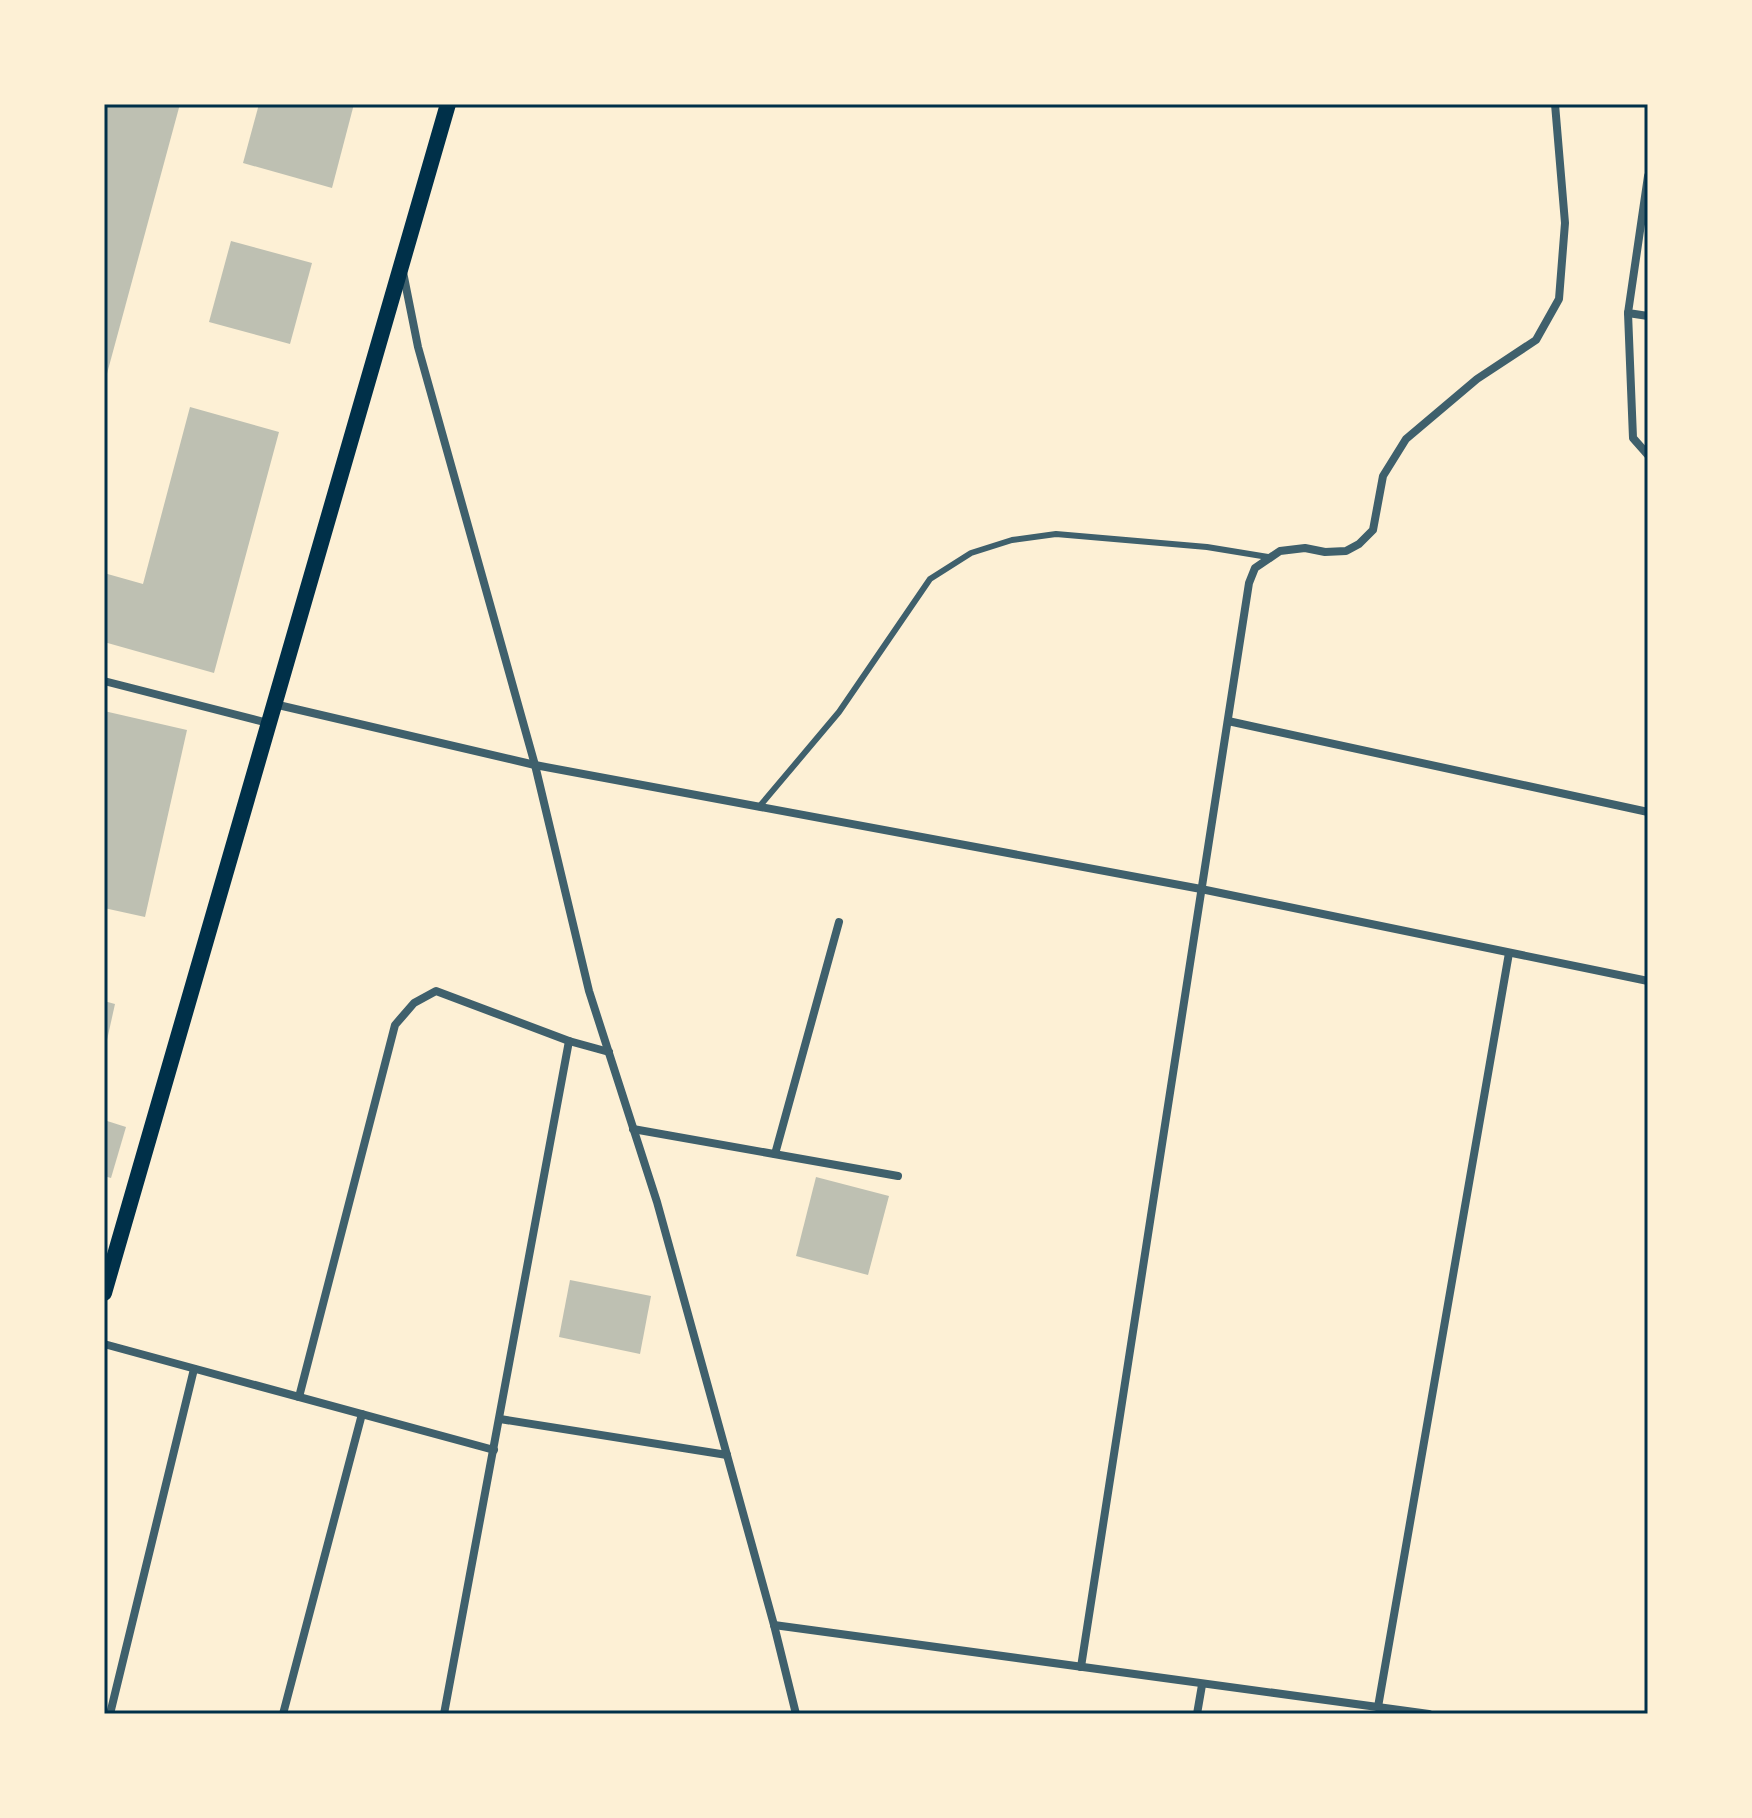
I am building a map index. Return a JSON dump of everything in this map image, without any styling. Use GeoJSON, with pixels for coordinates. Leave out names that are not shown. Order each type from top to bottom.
{"type":"FeatureCollection","features":[{"type":"Feature","properties":{"kind":"main road"},"geometry":{"type":"LineString","coordinates":[[104,1293],[448,104]]}},
{"type":"Feature","properties":{"kind":"street"},"geometry":{"type":"LineString","coordinates":[[1081,1667],[1249,583],[1255,568],[1268,557],[1291,548],[1346,551],[1359,544],[1373,530],[1383,476],[1406,439],[1477,379],[1536,340],[1559,299],[1565,223],[1555,104]]}},
{"type":"Feature","properties":{"kind":"street"},"geometry":{"type":"LineString","coordinates":[[1648,176],[1628,313],[1633,438],[1648,454]]}},
{"type":"Feature","properties":{"kind":"street"},"geometry":{"type":"LineString","coordinates":[[401,265],[418,347],[535,765],[589,991],[657,1202],[796,1714]]}},
{"type":"Feature","properties":{"kind":"street"},"geometry":{"type":"LineString","coordinates":[[1628,313],[1648,316]]}},
{"type":"Feature","properties":{"kind":"street"},"geometry":{"type":"LineString","coordinates":[[104,681],[268,723]]}},
{"type":"Feature","properties":{"kind":"street"},"geometry":{"type":"LineString","coordinates":[[273,704],[535,765],[1201,889],[1648,981]]}},
{"type":"Feature","properties":{"kind":"street"},"geometry":{"type":"LineString","coordinates":[[1228,721],[1648,812]]}},
{"type":"Feature","properties":{"kind":"street"},"geometry":{"type":"LineString","coordinates":[[775,1154],[839,922]]}},
{"type":"Feature","properties":{"kind":"street"},"geometry":{"type":"LineString","coordinates":[[1378,1707],[1509,953]]}},
{"type":"Feature","properties":{"kind":"street"},"geometry":{"type":"LineString","coordinates":[[299,1397],[395,1025],[414,1003],[436,991],[569,1041],[609,1052]]}},
{"type":"Feature","properties":{"kind":"street"},"geometry":{"type":"LineString","coordinates":[[444,1714],[569,1041]]}},
{"type":"Feature","properties":{"kind":"street"},"geometry":{"type":"LineString","coordinates":[[633,1129],[898,1176]]}},
{"type":"Feature","properties":{"kind":"street"},"geometry":{"type":"LineString","coordinates":[[104,1344],[494,1450]]}},
{"type":"Feature","properties":{"kind":"street"},"geometry":{"type":"LineString","coordinates":[[110,1714],[194,1369]]}},
{"type":"Feature","properties":{"kind":"street"},"geometry":{"type":"LineString","coordinates":[[283,1714],[362,1414]]}},
{"type":"Feature","properties":{"kind":"street"},"geometry":{"type":"LineString","coordinates":[[500,1419],[727,1455]]}},
{"type":"Feature","properties":{"kind":"street"},"geometry":{"type":"LineString","coordinates":[[774,1625],[1429,1714]]}},
{"type":"Feature","properties":{"kind":"street"},"geometry":{"type":"LineString","coordinates":[[1197,1714],[1202,1685]]}},
{"type":"Feature","properties":{"kind":"lane"},"geometry":{"type":"LineString","coordinates":[[759,807],[839,712],[930,579],[971,553],[1012,540],[1056,534],[1207,547],[1268,557]]}},
{"type":"Feature","properties":{"kind":"building"},"geometry":{"type":"Polygon","coordinates":[[[104,104],[180,104],[105,381],[104,381],[104,104]]]}},
{"type":"Feature","properties":{"kind":"building"},"geometry":{"type":"Polygon","coordinates":[[[259,104],[354,104],[332,188],[243,163],[259,104]]]}},
{"type":"Feature","properties":{"kind":"building"},"geometry":{"type":"Polygon","coordinates":[[[231,241],[312,263],[290,344],[209,322],[231,241]]]}},
{"type":"Feature","properties":{"kind":"building"},"geometry":{"type":"Polygon","coordinates":[[[190,407],[279,432],[214,673],[104,642],[104,573],[143,584],[190,407]]]}},
{"type":"Feature","properties":{"kind":"building"},"geometry":{"type":"Polygon","coordinates":[[[104,711],[187,730],[145,917],[104,908],[104,711]]]}},
{"type":"Feature","properties":{"kind":"building"},"geometry":{"type":"Polygon","coordinates":[[[104,1001],[115,1004],[105,1049],[104,1049],[104,1001]]]}},
{"type":"Feature","properties":{"kind":"building"},"geometry":{"type":"Polygon","coordinates":[[[104,1120],[126,1127],[111,1178],[104,1176],[104,1120]]]}},
{"type":"Feature","properties":{"kind":"building"},"geometry":{"type":"Polygon","coordinates":[[[816,1177],[889,1196],[868,1275],[796,1256],[816,1177]]]}},
{"type":"Feature","properties":{"kind":"building"},"geometry":{"type":"Polygon","coordinates":[[[570,1280],[651,1296],[640,1354],[559,1337],[570,1280]]]}}]}
